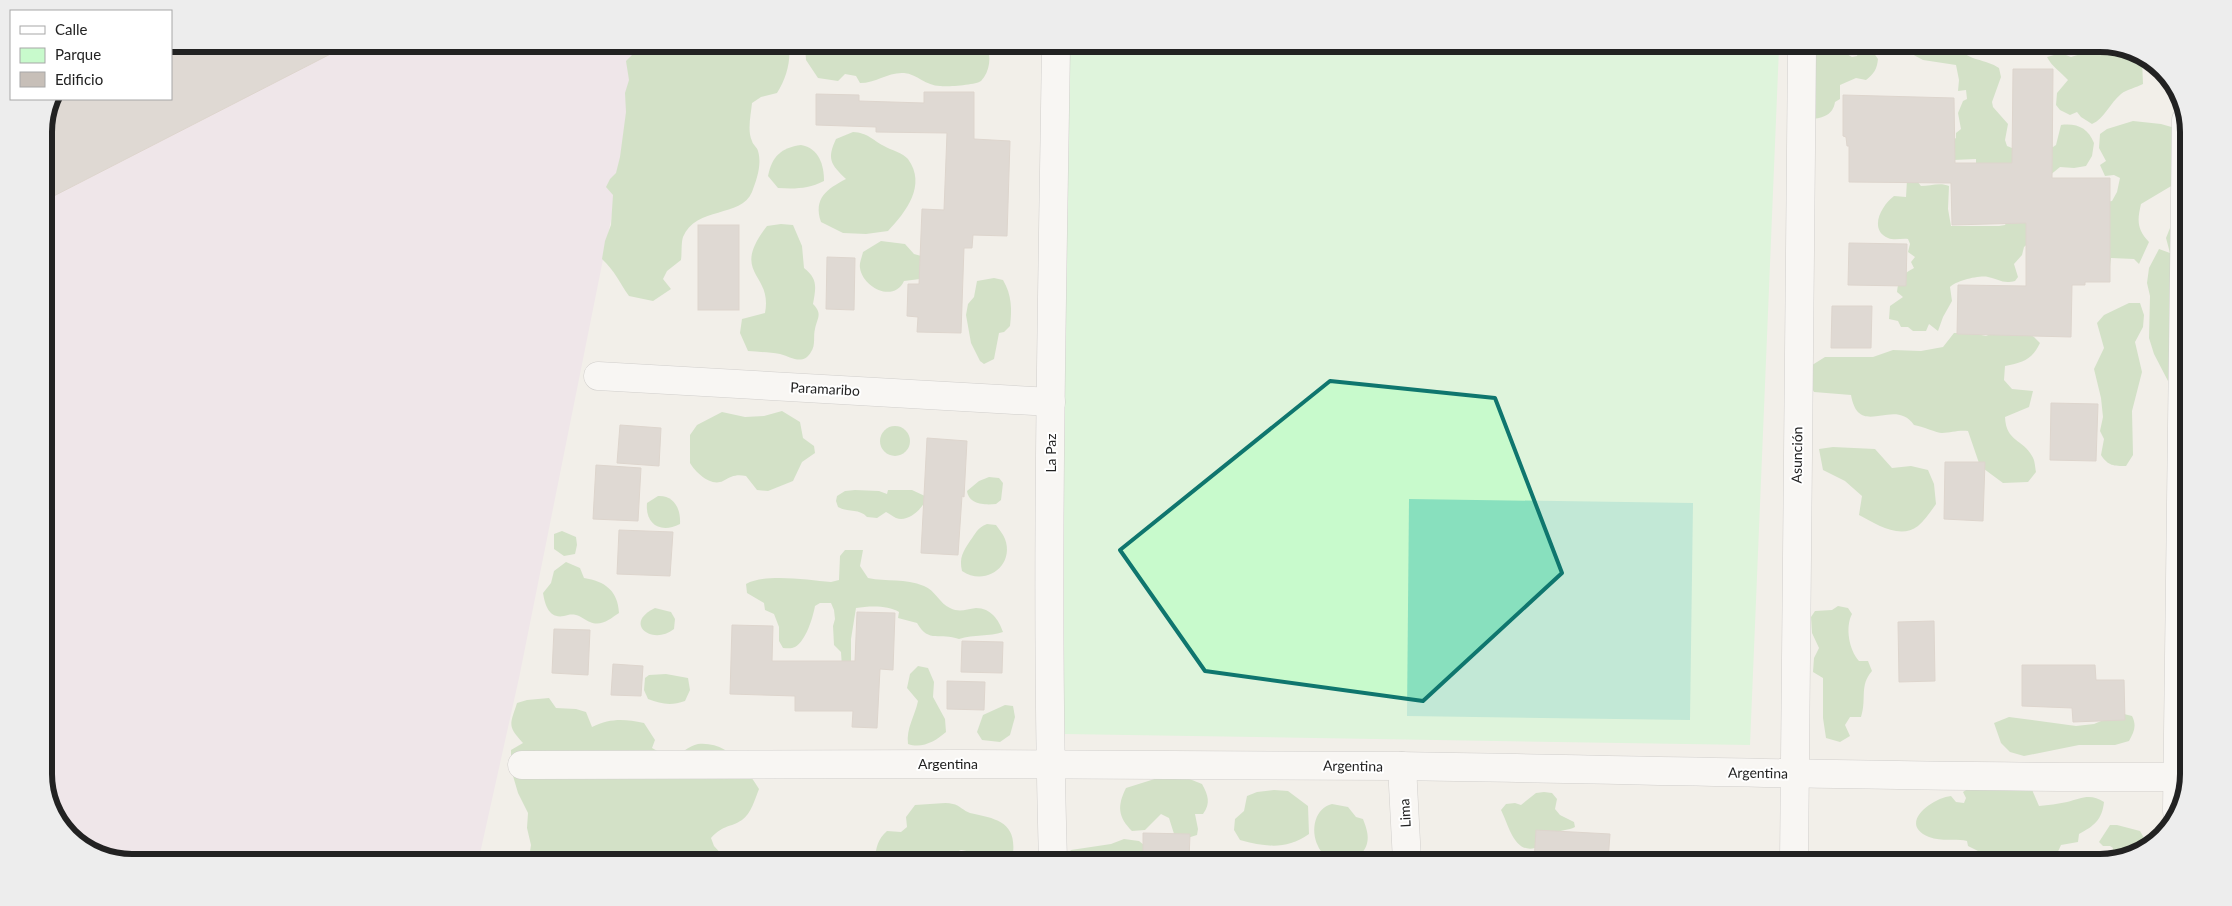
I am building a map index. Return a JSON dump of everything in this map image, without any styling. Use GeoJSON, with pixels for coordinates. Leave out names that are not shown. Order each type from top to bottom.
{"type":"FeatureCollection","features":[{"type":"Feature","properties":{"kind":"street","name":"La Paz"},"geometry":{"type":"LineString","coordinates":[[1053,854],[1050,763],[1051,402],[1056,52]]}},
{"type":"Feature","properties":{"kind":"street","name":"Asunción"},"geometry":{"type":"LineString","coordinates":[[1794,854],[1802,52]]}},
{"type":"Feature","properties":{"kind":"street","name":"Paramaribo"},"geometry":{"type":"LineString","coordinates":[[598,376],[1051,402]]}},
{"type":"Feature","properties":{"kind":"street","name":"Argentina"},"geometry":{"type":"LineString","coordinates":[[522,765],[1050,763],[1402,766],[1794,774],[2180,777]]}},
{"type":"Feature","properties":{"kind":"street","name":"Lima"},"geometry":{"type":"LineString","coordinates":[[1402,766],[1407,854]]}},
{"type":"Feature","properties":{"kind":"highlighted area"},"geometry":{"type":"Polygon","coordinates":[[[1330,381],[1495,398],[1562,573],[1423,701],[1205,671],[1120,550],[1330,381]]]}},
{"type":"Feature","properties":{"kind":"shaded area"},"geometry":{"type":"Polygon","coordinates":[[[172,52],[645,52],[519,678],[480,854],[133,854],[117,852],[97,845],[84,837],[69,822],[57,799],[53,779],[52,133],[54,117],[60,100],[172,100],[172,52]]]}},
{"type":"Feature","properties":{"kind":"green space"},"geometry":{"type":"Polygon","coordinates":[[[635,52],[789,52],[787,70],[777,93],[761,97],[752,103],[750,132],[758,151],[759,166],[752,192],[738,206],[708,216],[689,227],[682,239],[681,260],[667,271],[663,279],[671,289],[653,301],[629,296],[614,272],[602,259],[605,241],[611,225],[613,195],[606,187],[616,173],[626,112],[625,93],[629,80],[626,61],[635,52]]]}},
{"type":"Feature","properties":{"kind":"green space"},"geometry":{"type":"Polygon","coordinates":[[[805,52],[988,52],[989,54],[989,64],[981,81],[973,84],[944,86],[935,85],[904,73],[893,74],[866,83],[860,83],[856,76],[845,74],[838,81],[818,78],[806,60],[805,52]]]}},
{"type":"Feature","properties":{"kind":"green space"},"geometry":{"type":"Polygon","coordinates":[[[1066,52],[1779,52],[1750,745],[1063,734],[1066,52]]]}},
{"type":"Feature","properties":{"kind":"green space"},"geometry":{"type":"Polygon","coordinates":[[[1811,52],[1843,52],[1852,57],[1857,56],[1858,52],[1873,52],[1878,59],[1877,66],[1869,78],[1866,80],[1856,78],[1840,85],[1840,99],[1835,102],[1830,113],[1824,117],[1812,119],[1811,52]]]}},
{"type":"Feature","properties":{"kind":"green space"},"geometry":{"type":"Polygon","coordinates":[[[1962,52],[1972,58],[1999,68],[2001,77],[1992,102],[1993,107],[2008,124],[2005,140],[2007,146],[2012,148],[2053,147],[2056,145],[2061,125],[2077,126],[2085,130],[2094,143],[2092,156],[2086,166],[2074,168],[2060,167],[2049,176],[2031,241],[2024,247],[2022,255],[2014,264],[2018,277],[2015,281],[2004,282],[1988,277],[1979,277],[1953,285],[1950,287],[1952,301],[1938,331],[1929,324],[1926,331],[1913,331],[1908,327],[1901,327],[1898,321],[1889,319],[1890,306],[1903,297],[1897,292],[1900,280],[1904,274],[1914,268],[1911,262],[1915,257],[1908,252],[1910,244],[1908,239],[1888,238],[1879,229],[1879,217],[1885,205],[1894,196],[1906,197],[1907,180],[1917,181],[1921,186],[1939,184],[1949,186],[1948,209],[1951,226],[1999,226],[2005,225],[2007,221],[1976,167],[1976,159],[1953,160],[1951,141],[1956,138],[1956,133],[1961,129],[1958,113],[1963,101],[1967,99],[1966,90],[1958,91],[1959,80],[1956,65],[1923,60],[1910,53],[1962,52]]]}},
{"type":"Feature","properties":{"kind":"green space"},"geometry":{"type":"Polygon","coordinates":[[[2087,52],[2125,57],[2142,65],[2143,84],[2121,94],[2100,118],[2092,124],[2077,112],[2070,115],[2060,110],[2056,105],[2057,93],[2068,80],[2054,67],[2047,57],[2061,53],[2071,57],[2087,52]]]}},
{"type":"Feature","properties":{"kind":"green space"},"geometry":{"type":"Polygon","coordinates":[[[2133,121],[2161,124],[2175,128],[2179,154],[2179,181],[2141,204],[2139,215],[2140,229],[2149,242],[2139,264],[2134,259],[2111,258],[2109,274],[2099,203],[2112,201],[2117,192],[2120,178],[2114,175],[2105,176],[2100,165],[2106,161],[2099,148],[2100,134],[2107,129],[2133,121]]]}},
{"type":"Feature","properties":{"kind":"green space"},"geometry":{"type":"Polygon","coordinates":[[[853,132],[866,135],[903,155],[908,159],[913,169],[915,188],[912,198],[888,231],[866,234],[843,233],[821,222],[819,214],[820,200],[823,195],[846,179],[833,165],[831,156],[833,146],[836,139],[853,132]]]}},
{"type":"Feature","properties":{"kind":"green space"},"geometry":{"type":"Polygon","coordinates":[[[801,145],[816,153],[823,169],[824,181],[801,188],[778,188],[768,176],[772,163],[783,151],[801,145]]]}},
{"type":"Feature","properties":{"kind":"green space"},"geometry":{"type":"Polygon","coordinates":[[[2174,218],[2176,378],[2168,381],[2154,354],[2149,338],[2150,296],[2147,283],[2149,268],[2159,249],[2170,253],[2166,238],[2174,218]]]}},
{"type":"Feature","properties":{"kind":"green space"},"geometry":{"type":"Polygon","coordinates":[[[793,225],[802,246],[804,268],[812,276],[815,284],[813,304],[819,313],[814,332],[813,346],[808,356],[801,360],[776,353],[748,351],[740,333],[742,319],[765,313],[766,300],[752,264],[752,254],[756,242],[767,226],[793,225]]]}},
{"type":"Feature","properties":{"kind":"green space"},"geometry":{"type":"Polygon","coordinates":[[[881,241],[905,244],[914,254],[932,259],[920,279],[904,281],[899,288],[886,292],[873,287],[867,282],[860,268],[863,252],[881,241]]]}},
{"type":"Feature","properties":{"kind":"green space"},"geometry":{"type":"Polygon","coordinates":[[[994,278],[1003,280],[1010,297],[1010,326],[1004,332],[999,333],[994,359],[984,364],[980,361],[971,343],[966,315],[968,304],[974,297],[977,281],[994,278]]]}},
{"type":"Feature","properties":{"kind":"green space"},"geometry":{"type":"Polygon","coordinates":[[[2129,303],[2140,303],[2144,315],[2143,327],[2135,342],[2142,372],[2132,411],[2133,455],[2126,466],[2118,466],[2112,465],[2101,455],[2104,439],[2100,431],[2103,417],[2101,398],[2094,369],[2104,348],[2097,323],[2104,315],[2129,303]]]}},
{"type":"Feature","properties":{"kind":"green space"},"geometry":{"type":"Polygon","coordinates":[[[2019,328],[2040,343],[2033,354],[2026,360],[2005,366],[2004,380],[2012,389],[2033,391],[2029,407],[2005,417],[2008,431],[2028,450],[2034,459],[2036,472],[2028,482],[2003,483],[1980,466],[1968,431],[1940,433],[1914,425],[1906,417],[1897,414],[1869,417],[1861,415],[1855,408],[1851,395],[1814,392],[1807,380],[1809,367],[1825,357],[1873,357],[1893,350],[1921,351],[1943,347],[1954,333],[1972,333],[1986,336],[1995,332],[2019,328]]]}},
{"type":"Feature","properties":{"kind":"green space"},"geometry":{"type":"Polygon","coordinates":[[[782,411],[800,422],[803,438],[814,446],[815,453],[802,462],[793,481],[768,491],[757,490],[746,476],[734,476],[718,482],[709,481],[700,475],[690,463],[690,435],[697,425],[722,412],[745,417],[764,416],[782,411]]]}},
{"type":"Feature","properties":{"kind":"green space"},"geometry":{"type":"Polygon","coordinates":[[[895,426],[906,430],[910,441],[906,452],[895,456],[884,452],[880,441],[884,430],[895,426]]]}},
{"type":"Feature","properties":{"kind":"green space"},"geometry":{"type":"Polygon","coordinates":[[[1833,447],[1875,449],[1892,468],[1911,466],[1928,470],[1934,484],[1936,504],[1918,526],[1904,531],[1888,529],[1859,515],[1862,496],[1845,481],[1823,470],[1819,449],[1833,447]]]}},
{"type":"Feature","properties":{"kind":"green space"},"geometry":{"type":"Polygon","coordinates":[[[989,477],[999,478],[1003,483],[1001,500],[996,504],[974,502],[968,496],[967,491],[979,481],[989,477]]]}},
{"type":"Feature","properties":{"kind":"green space"},"geometry":{"type":"Polygon","coordinates":[[[888,490],[912,490],[927,497],[923,505],[911,516],[901,519],[886,512],[877,518],[867,517],[861,512],[838,507],[837,496],[845,491],[879,491],[887,494],[888,490]]]}},
{"type":"Feature","properties":{"kind":"green space"},"geometry":{"type":"Polygon","coordinates":[[[658,496],[664,496],[672,500],[678,508],[680,524],[666,528],[651,522],[648,517],[647,503],[658,496]]]}},
{"type":"Feature","properties":{"kind":"green space"},"geometry":{"type":"Polygon","coordinates":[[[1409,499],[1693,503],[1690,720],[1407,716],[1409,499]]]}},
{"type":"Feature","properties":{"kind":"green space"},"geometry":{"type":"Polygon","coordinates":[[[987,524],[996,525],[1003,535],[1007,549],[1006,558],[996,571],[980,577],[962,571],[961,562],[962,555],[977,531],[987,524]]]}},
{"type":"Feature","properties":{"kind":"green space"},"geometry":{"type":"Polygon","coordinates":[[[562,531],[576,537],[575,554],[564,556],[554,549],[554,534],[562,531]]]}},
{"type":"Feature","properties":{"kind":"green space"},"geometry":{"type":"Polygon","coordinates":[[[845,550],[863,550],[860,566],[868,578],[910,582],[924,586],[946,606],[954,609],[976,608],[986,610],[997,619],[1003,632],[959,639],[935,636],[926,633],[917,623],[898,618],[899,612],[895,610],[878,607],[856,608],[851,639],[851,667],[842,668],[841,652],[834,645],[834,610],[831,603],[820,603],[815,606],[808,628],[799,644],[792,648],[783,648],[779,641],[779,627],[774,614],[765,610],[764,603],[747,593],[746,584],[776,578],[831,582],[839,580],[840,556],[845,550]]]}},
{"type":"Feature","properties":{"kind":"green space"},"geometry":{"type":"Polygon","coordinates":[[[566,562],[580,568],[584,578],[591,579],[609,588],[616,599],[619,613],[598,624],[576,615],[559,616],[551,613],[543,593],[551,583],[554,571],[566,562]]]}},
{"type":"Feature","properties":{"kind":"green space"},"geometry":{"type":"Polygon","coordinates":[[[1838,606],[1848,608],[1852,614],[1849,625],[1849,638],[1853,651],[1859,661],[1868,661],[1872,671],[1864,687],[1861,717],[1850,717],[1845,725],[1850,736],[1840,742],[1826,738],[1823,718],[1823,678],[1813,672],[1814,658],[1819,648],[1812,633],[1811,617],[1815,611],[1832,610],[1838,606]]]}},
{"type":"Feature","properties":{"kind":"green space"},"geometry":{"type":"Polygon","coordinates":[[[655,608],[671,612],[675,619],[674,629],[666,634],[658,635],[644,631],[641,626],[641,620],[645,614],[655,608]]]}},
{"type":"Feature","properties":{"kind":"green space"},"geometry":{"type":"Polygon","coordinates":[[[918,666],[928,668],[934,682],[933,697],[945,719],[946,732],[933,741],[918,746],[908,744],[909,727],[918,701],[907,688],[910,674],[918,666]]]}},
{"type":"Feature","properties":{"kind":"green space"},"geometry":{"type":"Polygon","coordinates":[[[666,674],[688,678],[690,690],[685,701],[666,704],[648,699],[644,690],[645,678],[649,675],[666,674]]]}},
{"type":"Feature","properties":{"kind":"green space"},"geometry":{"type":"Polygon","coordinates":[[[549,698],[556,708],[576,709],[586,712],[592,727],[618,720],[644,723],[655,740],[652,748],[670,758],[698,744],[709,744],[727,751],[748,772],[759,789],[752,806],[745,817],[723,828],[711,838],[714,846],[721,854],[530,854],[531,845],[527,828],[528,813],[518,793],[511,769],[511,750],[523,743],[514,733],[511,725],[517,703],[549,698]]]}},
{"type":"Feature","properties":{"kind":"green space"},"geometry":{"type":"Polygon","coordinates":[[[1005,705],[1013,706],[1015,717],[1010,735],[1000,742],[982,740],[977,732],[983,715],[1005,705]]]}},
{"type":"Feature","properties":{"kind":"green space"},"geometry":{"type":"Polygon","coordinates":[[[2120,713],[2132,716],[2134,720],[2134,729],[2129,741],[2115,745],[2079,745],[2024,756],[2010,752],[2001,743],[1994,723],[2009,717],[2076,726],[2094,724],[2120,713]]]}},
{"type":"Feature","properties":{"kind":"green space"},"geometry":{"type":"Polygon","coordinates":[[[1182,776],[1202,784],[1207,795],[1208,803],[1203,814],[1195,814],[1198,829],[1197,835],[1184,839],[1175,837],[1169,818],[1161,814],[1145,830],[1132,831],[1127,826],[1120,811],[1121,800],[1126,788],[1161,777],[1182,776]]]}},
{"type":"Feature","properties":{"kind":"green space"},"geometry":{"type":"Polygon","coordinates":[[[2030,785],[2039,806],[2090,797],[2104,802],[2099,818],[2093,825],[2079,834],[2078,842],[2061,845],[2057,854],[2034,851],[2033,854],[1979,854],[1980,852],[1968,846],[1967,841],[1939,839],[1929,837],[1920,832],[1916,825],[1917,819],[1927,806],[1935,801],[1951,796],[1956,802],[1964,803],[1966,798],[1963,792],[1969,788],[2030,785]]]}},
{"type":"Feature","properties":{"kind":"green space"},"geometry":{"type":"Polygon","coordinates":[[[1288,791],[1308,806],[1309,834],[1292,843],[1276,846],[1240,840],[1234,830],[1235,819],[1244,811],[1247,796],[1257,792],[1288,791]]]}},
{"type":"Feature","properties":{"kind":"green space"},"geometry":{"type":"Polygon","coordinates":[[[1536,793],[1552,793],[1557,799],[1555,809],[1560,815],[1574,822],[1575,827],[1556,833],[1541,846],[1532,849],[1525,848],[1519,845],[1515,839],[1501,810],[1506,804],[1515,803],[1521,805],[1536,793]]]}},
{"type":"Feature","properties":{"kind":"green space"},"geometry":{"type":"Polygon","coordinates":[[[947,803],[970,813],[998,821],[1009,830],[1012,838],[1012,854],[978,854],[961,850],[952,854],[876,854],[881,837],[887,831],[901,832],[907,827],[906,817],[915,805],[947,803]]]}},
{"type":"Feature","properties":{"kind":"green space"},"geometry":{"type":"Polygon","coordinates":[[[1332,804],[1348,807],[1356,817],[1363,819],[1368,841],[1362,853],[1324,854],[1319,848],[1314,827],[1318,815],[1326,806],[1332,804]]]}},
{"type":"Feature","properties":{"kind":"green space"},"geometry":{"type":"Polygon","coordinates":[[[2110,825],[2140,831],[2144,838],[2135,845],[2113,852],[2113,848],[2103,846],[2099,842],[2110,825]]]}},
{"type":"Feature","properties":{"kind":"green space"},"geometry":{"type":"Polygon","coordinates":[[[1124,839],[1139,841],[1149,849],[1149,854],[1067,854],[1071,850],[1111,844],[1124,839]]]}},
{"type":"Feature","properties":{"kind":"building"},"geometry":{"type":"Polygon","coordinates":[[[172,52],[334,52],[52,197],[52,133],[54,117],[60,100],[172,100],[172,52]]]}},
{"type":"Feature","properties":{"kind":"building"},"geometry":{"type":"Polygon","coordinates":[[[2013,69],[2053,69],[2052,178],[2110,178],[2110,282],[2085,282],[2085,285],[2072,285],[2071,337],[1957,334],[1958,285],[2026,286],[2026,223],[1952,225],[1951,183],[1849,182],[1849,146],[1847,146],[1846,137],[1843,136],[1843,95],[1954,98],[1955,163],[2012,163],[2013,69]]]}},
{"type":"Feature","properties":{"kind":"building"},"geometry":{"type":"Polygon","coordinates":[[[924,92],[974,92],[974,139],[1010,141],[1007,236],[973,235],[972,248],[964,248],[961,333],[917,332],[918,317],[907,316],[908,284],[919,284],[922,209],[944,210],[947,133],[876,132],[876,127],[816,125],[816,94],[859,95],[859,101],[924,103],[924,92]]]}},
{"type":"Feature","properties":{"kind":"building"},"geometry":{"type":"Polygon","coordinates":[[[698,225],[739,225],[739,310],[698,310],[698,225]]]}},
{"type":"Feature","properties":{"kind":"building"},"geometry":{"type":"Polygon","coordinates":[[[1849,243],[1907,244],[1906,286],[1848,285],[1849,243]]]}},
{"type":"Feature","properties":{"kind":"building"},"geometry":{"type":"Polygon","coordinates":[[[827,257],[855,258],[854,310],[826,309],[827,257]]]}},
{"type":"Feature","properties":{"kind":"building"},"geometry":{"type":"Polygon","coordinates":[[[1832,306],[1872,306],[1871,348],[1831,348],[1832,306]]]}},
{"type":"Feature","properties":{"kind":"building"},"geometry":{"type":"Polygon","coordinates":[[[2051,403],[2098,404],[2096,461],[2050,460],[2051,403]]]}},
{"type":"Feature","properties":{"kind":"building"},"geometry":{"type":"Polygon","coordinates":[[[620,425],[661,428],[659,466],[617,463],[620,425]]]}},
{"type":"Feature","properties":{"kind":"building"},"geometry":{"type":"Polygon","coordinates":[[[927,438],[967,441],[958,555],[921,553],[927,438]]]}},
{"type":"Feature","properties":{"kind":"building"},"geometry":{"type":"Polygon","coordinates":[[[1945,462],[1985,462],[1983,521],[1944,519],[1945,462]]]}},
{"type":"Feature","properties":{"kind":"building"},"geometry":{"type":"Polygon","coordinates":[[[596,465],[641,468],[638,521],[593,519],[596,465]]]}},
{"type":"Feature","properties":{"kind":"building"},"geometry":{"type":"Polygon","coordinates":[[[619,530],[673,532],[670,576],[617,574],[619,530]]]}},
{"type":"Feature","properties":{"kind":"building"},"geometry":{"type":"Polygon","coordinates":[[[857,612],[895,613],[893,670],[880,669],[877,728],[852,727],[853,711],[795,711],[795,696],[730,694],[732,625],[773,626],[772,661],[855,661],[857,612]]]}},
{"type":"Feature","properties":{"kind":"building"},"geometry":{"type":"Polygon","coordinates":[[[1934,621],[1935,681],[1899,682],[1898,622],[1934,621]]]}},
{"type":"Feature","properties":{"kind":"building"},"geometry":{"type":"Polygon","coordinates":[[[554,629],[590,630],[588,675],[552,673],[554,629]]]}},
{"type":"Feature","properties":{"kind":"building"},"geometry":{"type":"Polygon","coordinates":[[[962,641],[1003,642],[1002,673],[961,672],[962,641]]]}},
{"type":"Feature","properties":{"kind":"building"},"geometry":{"type":"Polygon","coordinates":[[[613,664],[643,666],[641,696],[611,695],[613,664]]]}},
{"type":"Feature","properties":{"kind":"building"},"geometry":{"type":"Polygon","coordinates":[[[2022,665],[2095,665],[2096,680],[2124,680],[2125,720],[2073,722],[2072,708],[2022,706],[2022,665]]]}},
{"type":"Feature","properties":{"kind":"building"},"geometry":{"type":"Polygon","coordinates":[[[947,681],[985,682],[984,710],[947,709],[947,681]]]}},
{"type":"Feature","properties":{"kind":"building"},"geometry":{"type":"Polygon","coordinates":[[[1536,830],[1610,834],[1609,854],[1534,854],[1536,830]]]}},
{"type":"Feature","properties":{"kind":"building"},"geometry":{"type":"Polygon","coordinates":[[[1143,833],[1190,834],[1189,854],[1143,854],[1143,833]]]}}]}
